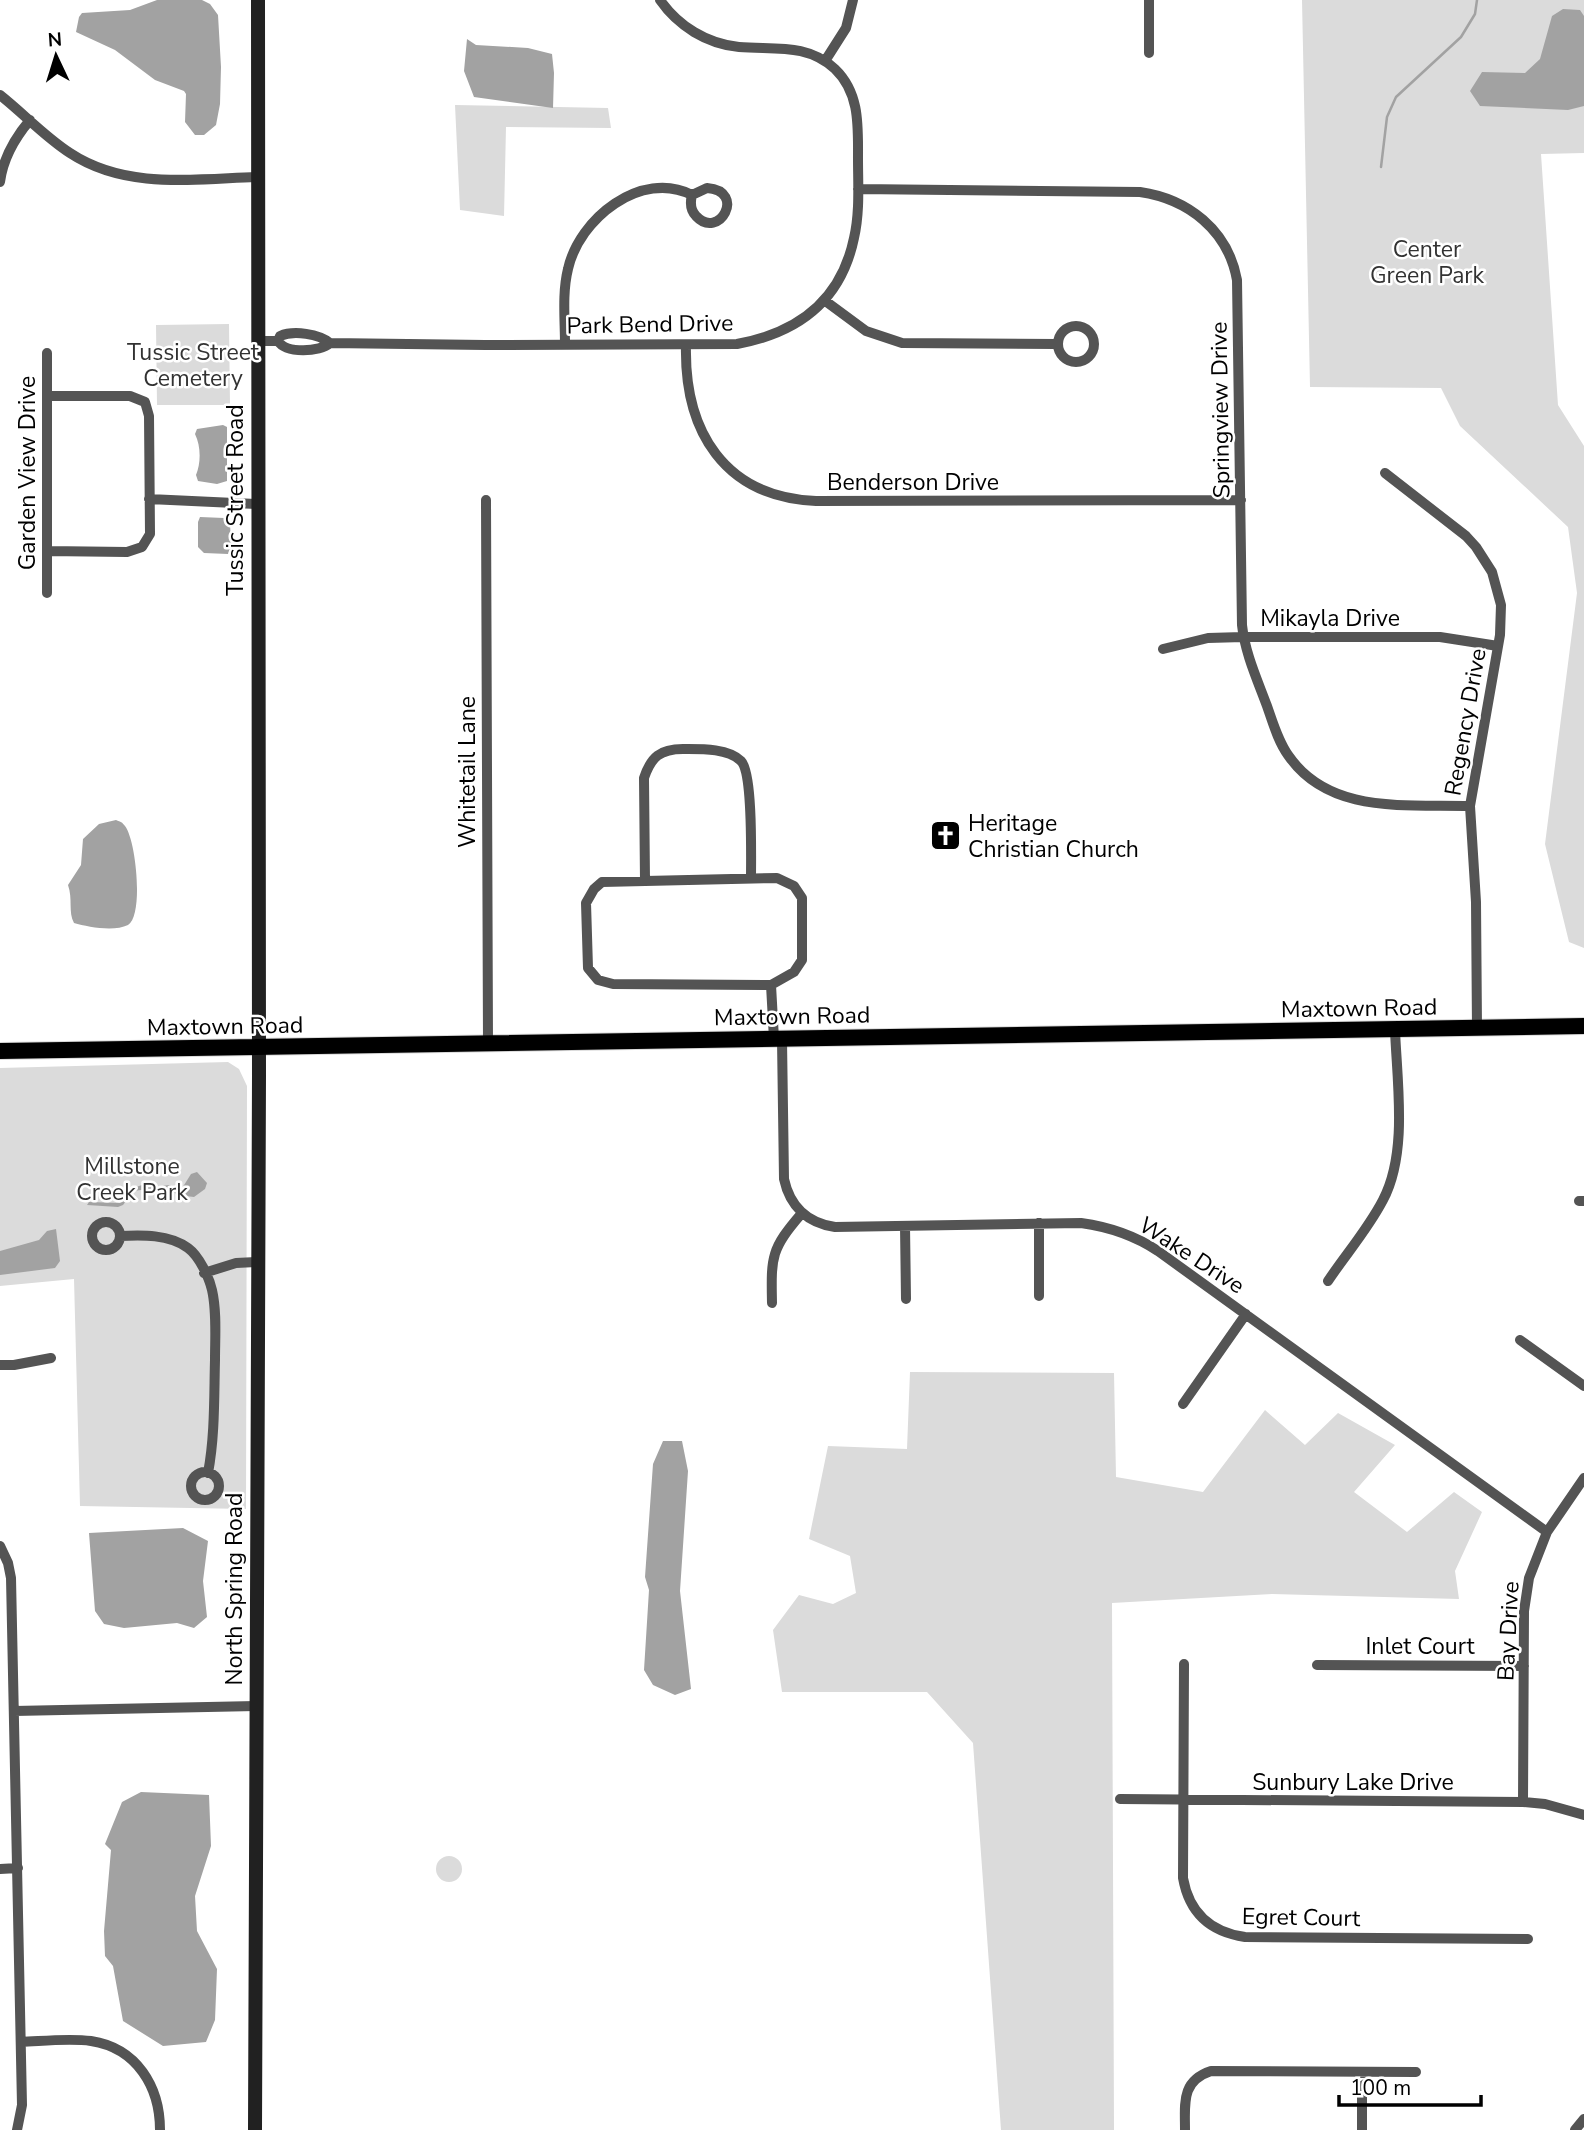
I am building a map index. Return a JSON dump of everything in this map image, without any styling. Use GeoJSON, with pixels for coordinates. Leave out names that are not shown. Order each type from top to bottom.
{"type":"FeatureCollection","features":[{"type":"Feature","properties":{"kind":"main road","name":"Tussic Street Road"},"geometry":{"type":"LineString","coordinates":[[258,0],[259,1048]]}},
{"type":"Feature","properties":{"kind":"main road","name":"Maxtown Road"},"geometry":{"type":"LineString","coordinates":[[0,1051],[1584,1026]]}},
{"type":"Feature","properties":{"kind":"main road","name":"North Spring Road"},"geometry":{"type":"LineString","coordinates":[[256,2130],[259,1048]]}},
{"type":"Feature","properties":{"kind":"street","name":"Park Bend Drive"},"geometry":{"type":"LineString","coordinates":[[258,341],[278,341],[280,336],[286,334],[318,336],[330,343],[737,344],[756,341],[793,326],[810,315],[842,273],[855,237],[858,116],[844,79],[825,61],[801,50],[739,47],[704,38],[676,19],[660,0]]}},
{"type":"Feature","properties":{"kind":"street"},"geometry":{"type":"LineString","coordinates":[[825,61],[846,28],[853,0]]}},
{"type":"Feature","properties":{"kind":"street"},"geometry":{"type":"LineString","coordinates":[[1149,0],[1149,53]]}},
{"type":"Feature","properties":{"kind":"street"},"geometry":{"type":"LineString","coordinates":[[0,95],[72,155],[125,176],[156,180],[258,177]]}},
{"type":"Feature","properties":{"kind":"street"},"geometry":{"type":"LineString","coordinates":[[0,182],[5,160],[30,120]]}},
{"type":"Feature","properties":{"kind":"street"},"geometry":{"type":"LineString","coordinates":[[565,345],[567,269],[576,246],[596,218],[612,205],[642,192],[674,188],[692,195]]}},
{"type":"Feature","properties":{"kind":"street","name":"Springview Drive"},"geometry":{"type":"LineString","coordinates":[[858,189],[1140,192],[1170,198],[1205,220],[1227,247],[1237,279],[1243,638],[1279,739],[1287,754],[1309,779],[1337,795],[1366,803],[1470,806]]}},
{"type":"Feature","properties":{"kind":"street"},"geometry":{"type":"LineString","coordinates":[[824,300],[866,331],[902,343],[1056,344]]}},
{"type":"Feature","properties":{"kind":"street","name":"Benderson Drive"},"geometry":{"type":"LineString","coordinates":[[686,345],[685,370],[690,402],[709,445],[720,459],[744,479],[781,496],[816,501],[1241,500]]}},
{"type":"Feature","properties":{"kind":"street","name":"Garden View Drive"},"geometry":{"type":"LineString","coordinates":[[47,354],[47,593]]}},
{"type":"Feature","properties":{"kind":"street"},"geometry":{"type":"LineString","coordinates":[[47,396],[130,396],[145,402],[149,416],[150,534],[142,547],[127,552],[47,551]]}},
{"type":"Feature","properties":{"kind":"street","name":"Regency Drive"},"geometry":{"type":"LineString","coordinates":[[1385,472],[1466,536],[1485,559],[1498,588],[1501,605],[1497,646],[1470,806],[1476,902],[1477,1028]]}},
{"type":"Feature","properties":{"kind":"street"},"geometry":{"type":"LineString","coordinates":[[149,499],[258,504]]}},
{"type":"Feature","properties":{"kind":"street","name":"Whitetail Lane"},"geometry":{"type":"LineString","coordinates":[[486,500],[488,1044]]}},
{"type":"Feature","properties":{"kind":"street","name":"Mikayla Drive"},"geometry":{"type":"LineString","coordinates":[[1163,649],[1208,638],[1440,637],[1497,646]]}},
{"type":"Feature","properties":{"kind":"street"},"geometry":{"type":"LineString","coordinates":[[645,881],[644,778],[649,763],[662,752],[681,749],[728,753],[742,762],[748,779],[751,879]]}},
{"type":"Feature","properties":{"kind":"street"},"geometry":{"type":"LineString","coordinates":[[777,878],[794,886],[802,898],[802,960],[794,972],[771,985],[613,984],[598,980],[588,968],[586,903],[594,889],[602,882],[751,879],[777,878]]}},
{"type":"Feature","properties":{"kind":"street"},"geometry":{"type":"LineString","coordinates":[[771,985],[778,1040],[784,1180],[790,1198],[802,1213],[776,1247],[771,1269],[772,1303]]}},
{"type":"Feature","properties":{"kind":"street"},"geometry":{"type":"LineString","coordinates":[[1328,1281],[1383,1201],[1393,1175],[1398,1148],[1395,1030]]}},
{"type":"Feature","properties":{"kind":"street","name":"Wake Drive"},"geometry":{"type":"LineString","coordinates":[[802,1213],[813,1221],[835,1227],[1081,1223],[1131,1235],[1158,1251],[1547,1532]]}},
{"type":"Feature","properties":{"kind":"street"},"geometry":{"type":"LineString","coordinates":[[1039,1223],[1039,1296]]}},
{"type":"Feature","properties":{"kind":"street"},"geometry":{"type":"LineString","coordinates":[[905,1226],[906,1299]]}},
{"type":"Feature","properties":{"kind":"street"},"geometry":{"type":"LineString","coordinates":[[120,1236],[149,1235],[188,1248],[211,1288],[215,1324],[213,1435],[208,1473]]}},
{"type":"Feature","properties":{"kind":"street"},"geometry":{"type":"LineString","coordinates":[[204,1273],[236,1264],[258,1262]]}},
{"type":"Feature","properties":{"kind":"street"},"geometry":{"type":"LineString","coordinates":[[1183,1404],[1246,1314]]}},
{"type":"Feature","properties":{"kind":"street"},"geometry":{"type":"LineString","coordinates":[[1520,1340],[1584,1386]]}},
{"type":"Feature","properties":{"kind":"street"},"geometry":{"type":"LineString","coordinates":[[0,1365],[51,1358]]}},
{"type":"Feature","properties":{"kind":"street","name":"Bay Drive"},"geometry":{"type":"LineString","coordinates":[[1523,1802],[1525,1600],[1533,1563],[1547,1532],[1584,1478]]}},
{"type":"Feature","properties":{"kind":"street"},"geometry":{"type":"LineString","coordinates":[[0,1546],[11,1578],[22,2105],[17,2130]]}},
{"type":"Feature","properties":{"kind":"street","name":"Egret Court"},"geometry":{"type":"LineString","coordinates":[[1184,1664],[1183,1878],[1190,1904],[1203,1919],[1225,1933],[1244,1937],[1528,1939]]}},
{"type":"Feature","properties":{"kind":"street","name":"Inlet Court"},"geometry":{"type":"LineString","coordinates":[[1317,1665],[1524,1666]]}},
{"type":"Feature","properties":{"kind":"street"},"geometry":{"type":"LineString","coordinates":[[14,1711],[256,1706]]}},
{"type":"Feature","properties":{"kind":"street","name":"Sunbury Lake Drive"},"geometry":{"type":"LineString","coordinates":[[1120,1799],[1523,1802],[1545,1804],[1584,1815]]}},
{"type":"Feature","properties":{"kind":"street"},"geometry":{"type":"LineString","coordinates":[[0,1869],[18,1868]]}},
{"type":"Feature","properties":{"kind":"street"},"geometry":{"type":"LineString","coordinates":[[21,2042],[89,2041],[102,2043],[127,2055],[147,2076],[154,2088],[158,2101],[160,2130]]}},
{"type":"Feature","properties":{"kind":"street"},"geometry":{"type":"LineString","coordinates":[[1185,2130],[1186,2096],[1196,2078],[1215,2070],[1416,2072]]}},
{"type":"Feature","properties":{"kind":"street"},"geometry":{"type":"LineString","coordinates":[[1362,2072],[1362,2130]]}},
{"type":"Feature","properties":{"kind":"street"},"geometry":{"type":"LineString","coordinates":[[1575,2130],[1584,2119]]}},
{"type":"Feature","properties":{"kind":"green space","name":"Center Green Park"},"geometry":{"type":"Polygon","coordinates":[[[1302,0],[1584,0],[1584,153],[1541,154],[1558,405],[1584,446],[1584,948],[1569,942],[1545,844],[1577,593],[1568,527],[1460,426],[1441,388],[1310,387],[1302,0]]]}},
{"type":"Feature","properties":{"kind":"green space"},"geometry":{"type":"Polygon","coordinates":[[[455,105],[608,108],[611,128],[506,127],[504,216],[460,210],[455,105]]]}},
{"type":"Feature","properties":{"kind":"green space","name":"Tussic Street Cemetery"},"geometry":{"type":"Polygon","coordinates":[[[229,324],[230,405],[157,405],[156,325],[229,324]]]}},
{"type":"Feature","properties":{"kind":"green space","name":"Millstone Creek Park"},"geometry":{"type":"Polygon","coordinates":[[[228,1062],[239,1069],[247,1086],[246,1509],[80,1506],[74,1279],[0,1286],[0,1068],[228,1062]]]}},
{"type":"Feature","properties":{"kind":"green space"},"geometry":{"type":"Polygon","coordinates":[[[910,1372],[1114,1373],[1116,1477],[1203,1492],[1265,1410],[1305,1445],[1338,1413],[1395,1445],[1354,1492],[1407,1532],[1454,1492],[1482,1512],[1455,1571],[1459,1599],[1272,1594],[1112,1603],[1114,2130],[1001,2130],[973,1743],[927,1692],[782,1692],[773,1630],[799,1595],[833,1604],[856,1593],[850,1556],[809,1539],[828,1446],[907,1449],[910,1372]]]}},
{"type":"Feature","properties":{"kind":"green space"},"geometry":{"type":"Polygon","coordinates":[[[449,1856],[458,1860],[462,1869],[458,1878],[449,1882],[440,1878],[436,1869],[440,1860],[449,1856]]]}},
{"type":"Feature","properties":{"kind":"shaded area"},"geometry":{"type":"Polygon","coordinates":[[[157,0],[202,0],[210,4],[218,15],[220,104],[216,125],[204,135],[195,135],[185,122],[184,91],[155,80],[115,50],[76,32],[82,13],[130,10],[157,0]]]}},
{"type":"Feature","properties":{"kind":"shaded area"},"geometry":{"type":"Polygon","coordinates":[[[1563,9],[1580,10],[1584,16],[1584,106],[1568,110],[1480,106],[1470,91],[1482,72],[1525,73],[1540,59],[1552,16],[1563,9]]]}},
{"type":"Feature","properties":{"kind":"shaded area"},"geometry":{"type":"Polygon","coordinates":[[[467,39],[476,45],[528,48],[552,54],[553,108],[474,97],[464,71],[467,39]]]}},
{"type":"Feature","properties":{"kind":"shaded area"},"geometry":{"type":"Polygon","coordinates":[[[223,425],[227,427],[227,481],[217,484],[198,481],[196,475],[200,454],[195,434],[197,429],[223,425]]]}},
{"type":"Feature","properties":{"kind":"shaded area"},"geometry":{"type":"Polygon","coordinates":[[[200,517],[224,518],[230,522],[231,547],[228,554],[204,553],[198,547],[200,517]]]}},
{"type":"Feature","properties":{"kind":"shaded area"},"geometry":{"type":"Polygon","coordinates":[[[116,820],[125,826],[129,834],[135,861],[137,893],[133,918],[128,925],[116,928],[74,923],[68,885],[81,865],[83,839],[99,824],[116,820]]]}},
{"type":"Feature","properties":{"kind":"shaded area"},"geometry":{"type":"Polygon","coordinates":[[[197,1172],[207,1183],[205,1189],[194,1197],[177,1195],[170,1188],[143,1190],[134,1191],[123,1205],[118,1207],[87,1205],[89,1202],[120,1203],[130,1189],[145,1184],[156,1187],[169,1185],[181,1190],[191,1174],[197,1172]]]}},
{"type":"Feature","properties":{"kind":"shaded area"},"geometry":{"type":"Polygon","coordinates":[[[56,1229],[60,1261],[55,1268],[0,1275],[0,1251],[39,1240],[47,1231],[56,1229]]]}},
{"type":"Feature","properties":{"kind":"shaded area"},"geometry":{"type":"Polygon","coordinates":[[[663,1441],[682,1441],[688,1471],[680,1591],[691,1689],[675,1695],[653,1685],[644,1670],[649,1590],[645,1577],[653,1464],[663,1441]]]}},
{"type":"Feature","properties":{"kind":"shaded area"},"geometry":{"type":"Polygon","coordinates":[[[183,1528],[208,1541],[203,1581],[207,1617],[194,1628],[177,1623],[124,1628],[104,1624],[95,1611],[89,1533],[183,1528]]]}},
{"type":"Feature","properties":{"kind":"shaded area"},"geometry":{"type":"Polygon","coordinates":[[[141,1792],[209,1795],[211,1846],[195,1896],[197,1931],[217,1969],[215,2020],[206,2042],[163,2046],[123,2021],[113,1966],[105,1956],[104,1931],[111,1850],[105,1844],[122,1802],[141,1792]]]}},
{"type":"Feature","properties":{"kind":"waterway"},"geometry":{"type":"LineString","coordinates":[[1381,167],[1387,117],[1396,97],[1461,37],[1475,14],[1477,0]]}},
{"type":"Feature","properties":{"kind":"place","name":"Heritage Christian Church"},"geometry":{"type":"Point","coordinates":[945,836]}}]}
